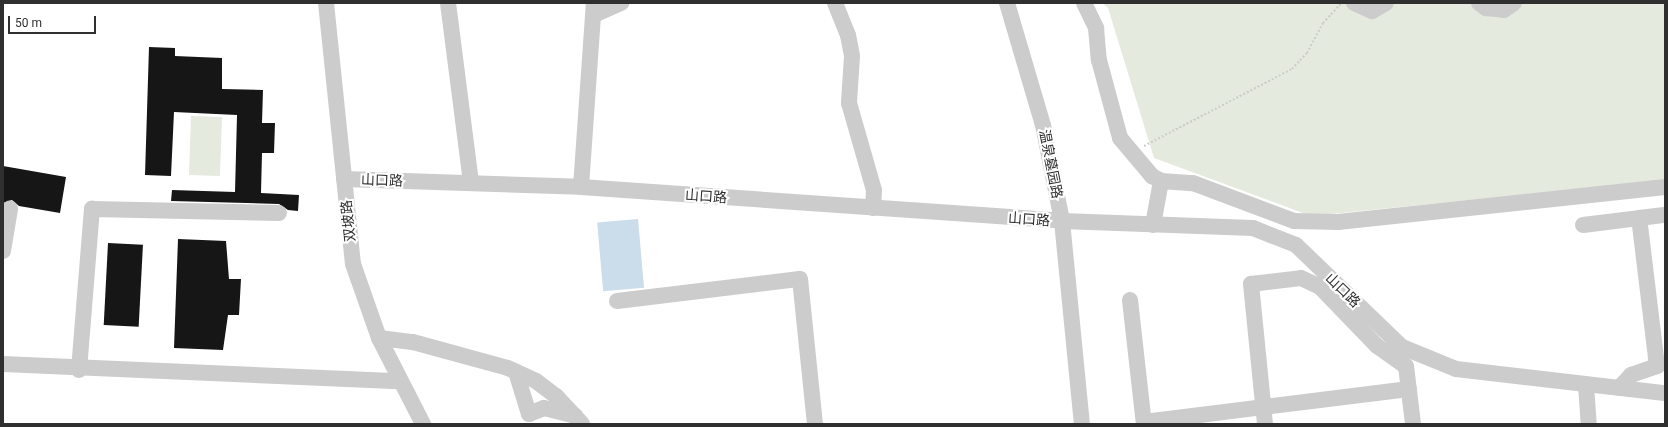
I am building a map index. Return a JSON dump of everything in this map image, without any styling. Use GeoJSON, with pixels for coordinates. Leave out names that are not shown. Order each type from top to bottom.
{"type":"FeatureCollection","features":[{"type":"Feature","properties":{"kind":"street","name":"双坡路"},"geometry":{"type":"LineString","coordinates":[[326,3],[353,264],[379,338],[400,382],[423,424]]}},
{"type":"Feature","properties":{"kind":"street"},"geometry":{"type":"LineString","coordinates":[[448,3],[471,183]]}},
{"type":"Feature","properties":{"kind":"street"},"geometry":{"type":"LineString","coordinates":[[581,187],[594,9],[621,3]]}},
{"type":"Feature","properties":{"kind":"street"},"geometry":{"type":"LineString","coordinates":[[835,3],[848,35],[852,56],[849,103],[874,190],[873,208]]}},
{"type":"Feature","properties":{"kind":"street","name":"温泉墓园路"},"geometry":{"type":"LineString","coordinates":[[1007,3],[1043,125],[1062,221],[1082,424]]}},
{"type":"Feature","properties":{"kind":"street"},"geometry":{"type":"LineString","coordinates":[[1084,3],[1096,28],[1099,60],[1120,138],[1130,152],[1161,181],[1193,184],[1294,221],[1338,222],[1665,187]]}},
{"type":"Feature","properties":{"kind":"street"},"geometry":{"type":"LineString","coordinates":[[1354,3],[1372,11],[1382,4]]}},
{"type":"Feature","properties":{"kind":"street"},"geometry":{"type":"LineString","coordinates":[[1478,3],[1504,10],[1514,3]]}},
{"type":"Feature","properties":{"kind":"street","name":"山口路"},"geometry":{"type":"LineString","coordinates":[[344,179],[581,187],[1062,221],[1254,228],[1296,245],[1402,347],[1456,369],[1586,385],[1665,392]]}},
{"type":"Feature","properties":{"kind":"street"},"geometry":{"type":"LineString","coordinates":[[1153,225],[1161,181]]}},
{"type":"Feature","properties":{"kind":"street"},"geometry":{"type":"LineString","coordinates":[[3,251],[10,209]]}},
{"type":"Feature","properties":{"kind":"street"},"geometry":{"type":"LineString","coordinates":[[79,370],[92,210],[279,214]]}},
{"type":"Feature","properties":{"kind":"street"},"geometry":{"type":"LineString","coordinates":[[1583,225],[1665,215]]}},
{"type":"Feature","properties":{"kind":"street"},"geometry":{"type":"LineString","coordinates":[[1619,388],[1631,375],[1657,366],[1658,321],[1639,218]]}},
{"type":"Feature","properties":{"kind":"street"},"geometry":{"type":"LineString","coordinates":[[1265,424],[1251,284],[1301,278],[1320,287],[1376,346],[1406,366],[1410,389],[1413,424]]}},
{"type":"Feature","properties":{"kind":"street"},"geometry":{"type":"LineString","coordinates":[[617,301],[800,280],[815,424]]}},
{"type":"Feature","properties":{"kind":"street"},"geometry":{"type":"LineString","coordinates":[[1130,300],[1144,423],[1410,389]]}},
{"type":"Feature","properties":{"kind":"street"},"geometry":{"type":"LineString","coordinates":[[379,338],[413,342],[516,372],[536,381],[578,420]]}},
{"type":"Feature","properties":{"kind":"street"},"geometry":{"type":"LineString","coordinates":[[3,364],[79,370],[400,382]]}},
{"type":"Feature","properties":{"kind":"street"},"geometry":{"type":"LineString","coordinates":[[516,372],[529,414],[544,408],[554,413],[578,420]]}},
{"type":"Feature","properties":{"kind":"street"},"geometry":{"type":"LineString","coordinates":[[1637,390],[1665,381]]}},
{"type":"Feature","properties":{"kind":"street"},"geometry":{"type":"LineString","coordinates":[[1586,385],[1589,424]]}},
{"type":"Feature","properties":{"kind":"path"},"geometry":{"type":"LineString","coordinates":[[1130,152],[1292,70],[1307,53],[1323,23],[1342,3]]}},
{"type":"Feature","properties":{"kind":"shaded area"},"geometry":{"type":"Polygon","coordinates":[[[1102,3],[1665,3],[1665,180],[1311,216],[1154,158],[1108,8],[1102,3]]]}},
{"type":"Feature","properties":{"kind":"shaded area"},"geometry":{"type":"Polygon","coordinates":[[[191,116],[222,117],[220,176],[189,175],[191,116]]]}},
{"type":"Feature","properties":{"kind":"water"},"geometry":{"type":"Polygon","coordinates":[[[638,219],[644,288],[603,291],[597,223],[638,219]]]}},
{"type":"Feature","properties":{"kind":"building"},"geometry":{"type":"Polygon","coordinates":[[[149,47],[175,48],[175,56],[222,58],[222,89],[263,90],[262,123],[275,123],[274,153],[262,153],[261,193],[299,195],[298,211],[288,210],[279,204],[171,201],[172,190],[235,192],[237,115],[174,112],[171,176],[145,175],[149,47]]]}},
{"type":"Feature","properties":{"kind":"building"},"geometry":{"type":"Polygon","coordinates":[[[3,166],[66,177],[60,213],[19,206],[12,200],[3,203],[3,166]]]}},
{"type":"Feature","properties":{"kind":"building"},"geometry":{"type":"Polygon","coordinates":[[[178,239],[226,241],[229,279],[241,279],[239,315],[228,315],[223,350],[174,348],[178,239]]]}},
{"type":"Feature","properties":{"kind":"building"},"geometry":{"type":"Polygon","coordinates":[[[108,243],[143,245],[139,327],[104,325],[108,243]]]}}]}
